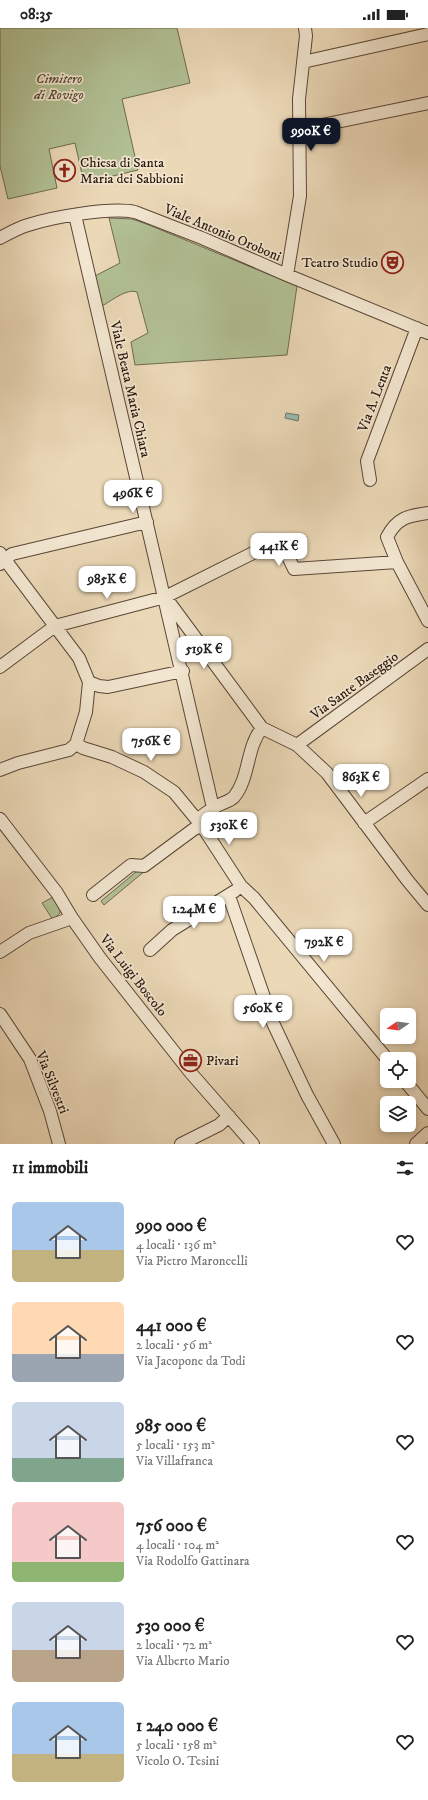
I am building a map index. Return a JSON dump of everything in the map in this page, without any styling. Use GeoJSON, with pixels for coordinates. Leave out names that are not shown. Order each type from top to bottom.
{"type":"FeatureCollection","features":[{"type":"Feature","properties":{"kind":"street"},"geometry":{"type":"LineString","coordinates":[[287,275],[300,196],[298,130],[299,99],[306,36],[305,28]]}},
{"type":"Feature","properties":{"kind":"street"},"geometry":{"type":"LineString","coordinates":[[303,62],[428,34]]}},
{"type":"Feature","properties":{"kind":"street"},"geometry":{"type":"LineString","coordinates":[[298,130],[428,103]]}},
{"type":"Feature","properties":{"kind":"street","name":"Viale Antonio Oroboni"},"geometry":{"type":"LineString","coordinates":[[0,238],[28,225],[103,211],[124,210],[135,212],[202,238],[287,275],[422,330]]}},
{"type":"Feature","properties":{"kind":"street","name":"Viale Beata Maria Chiara"},"geometry":{"type":"LineString","coordinates":[[75,216],[214,808]]}},
{"type":"Feature","properties":{"kind":"street","name":"Via A. Lenta"},"geometry":{"type":"LineString","coordinates":[[370,480],[366,461],[422,330]]}},
{"type":"Feature","properties":{"kind":"street"},"geometry":{"type":"LineString","coordinates":[[428,513],[411,515],[394,525],[387,537],[428,621]]}},
{"type":"Feature","properties":{"kind":"street"},"geometry":{"type":"LineString","coordinates":[[0,770],[18,763],[69,750],[76,744],[86,712],[89,682],[79,658],[2,559],[12,554],[147,522]]}},
{"type":"Feature","properties":{"kind":"street"},"geometry":{"type":"LineString","coordinates":[[0,667],[55,626],[165,597],[267,546],[278,544],[283,546],[294,569],[398,562]]}},
{"type":"Feature","properties":{"kind":"street"},"geometry":{"type":"LineString","coordinates":[[165,597],[262,728],[297,745],[327,772],[408,881],[428,905]]}},
{"type":"Feature","properties":{"kind":"street","name":"Via Sante Baseggio"},"geometry":{"type":"LineString","coordinates":[[297,745],[428,649]]}},
{"type":"Feature","properties":{"kind":"street"},"geometry":{"type":"LineString","coordinates":[[89,682],[99,686],[108,687],[183,671]]}},
{"type":"Feature","properties":{"kind":"street"},"geometry":{"type":"LineString","coordinates":[[93,895],[131,865],[144,866],[194,830],[214,808],[234,797],[244,776],[252,746],[262,728]]}},
{"type":"Feature","properties":{"kind":"street"},"geometry":{"type":"LineString","coordinates":[[76,744],[83,748],[112,757],[144,772],[174,792],[200,823],[241,886],[254,898],[381,1052]]}},
{"type":"Feature","properties":{"kind":"street"},"geometry":{"type":"LineString","coordinates":[[364,823],[428,779]]}},
{"type":"Feature","properties":{"kind":"street","name":"Via Luigi Boscolo"},"geometry":{"type":"LineString","coordinates":[[0,819],[57,893],[72,918],[100,958],[190,1072],[253,1144]]}},
{"type":"Feature","properties":{"kind":"street"},"geometry":{"type":"LineString","coordinates":[[150,950],[172,930],[198,913],[229,896],[241,886]]}},
{"type":"Feature","properties":{"kind":"street"},"geometry":{"type":"LineString","coordinates":[[229,896],[273,1023],[307,1095],[334,1144]]}},
{"type":"Feature","properties":{"kind":"street"},"geometry":{"type":"LineString","coordinates":[[0,952],[29,933],[72,918]]}},
{"type":"Feature","properties":{"kind":"street","name":"Via Silvestri"},"geometry":{"type":"LineString","coordinates":[[0,1014],[30,1059],[50,1110],[59,1144]]}},
{"type":"Feature","properties":{"kind":"street"},"geometry":{"type":"LineString","coordinates":[[411,1088],[428,1109]]}},
{"type":"Feature","properties":{"kind":"street"},"geometry":{"type":"LineString","coordinates":[[181,1144],[219,1125],[229,1116]]}},
{"type":"Feature","properties":{"kind":"street"},"geometry":{"type":"LineString","coordinates":[[416,1144],[428,1133]]}},
{"type":"Feature","properties":{"kind":"green space","name":"Cimitero di Rovigo"},"geometry":{"type":"Polygon","coordinates":[[[0,28],[177,28],[190,83],[122,99],[138,170],[84,183],[75,143],[49,149],[57,188],[8,199],[0,166],[0,28]]]}},
{"type":"Feature","properties":{"kind":"green space"},"geometry":{"type":"Polygon","coordinates":[[[109,218],[132,219],[149,225],[297,286],[287,355],[135,365],[131,342],[148,333],[137,292],[133,291],[124,293],[102,306],[95,276],[120,263],[109,218]]]}},
{"type":"Feature","properties":{"kind":"green space"},"geometry":{"type":"Polygon","coordinates":[[[193,835],[140,875],[104,905],[101,901],[136,872],[144,870],[193,835]]]}},
{"type":"Feature","properties":{"kind":"green space"},"geometry":{"type":"Polygon","coordinates":[[[53,897],[60,908],[60,913],[53,920],[42,903],[53,897]]]}},
{"type":"Feature","properties":{"kind":"water"},"geometry":{"type":"Polygon","coordinates":[[[286,413],[299,415],[298,421],[285,418],[286,413]]]}},
{"type":"Feature","properties":{"kind":"place","name":"Chiesa di Santa Maria dei Sabbioni"},"geometry":{"type":"Point","coordinates":[65,170]}},
{"type":"Feature","properties":{"kind":"place","name":"Teatro Studio"},"geometry":{"type":"Point","coordinates":[393,262]}},
{"type":"Feature","properties":{"kind":"place","name":"Pivari"},"geometry":{"type":"Point","coordinates":[191,1060]}}]}
